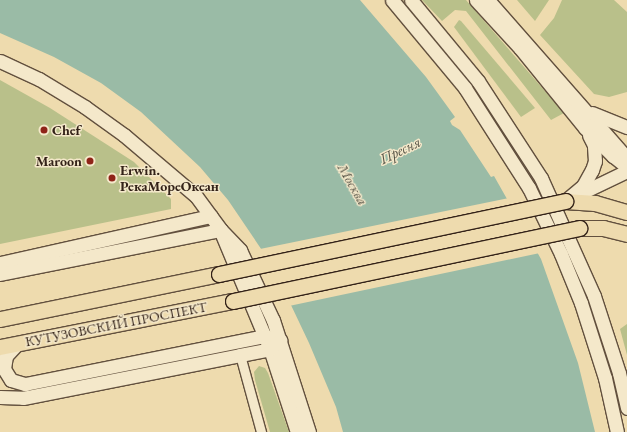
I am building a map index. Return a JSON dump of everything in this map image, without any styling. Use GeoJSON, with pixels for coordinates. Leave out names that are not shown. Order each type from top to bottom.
{"type":"FeatureCollection","features":[{"type":"Feature","properties":{"kind":"main road"},"geometry":{"type":"LineString","coordinates":[[392,0],[465,88],[528,188],[561,254],[581,303],[605,378],[618,432]]}},
{"type":"Feature","properties":{"kind":"main road"},"geometry":{"type":"LineString","coordinates":[[411,0],[478,80],[541,178],[594,296],[619,373],[627,408]]}},
{"type":"Feature","properties":{"kind":"main road"},"geometry":{"type":"LineString","coordinates":[[476,0],[520,48],[585,128],[612,156],[627,167]]}},
{"type":"Feature","properties":{"kind":"main road"},"geometry":{"type":"LineString","coordinates":[[488,0],[627,158]]}},
{"type":"Feature","properties":{"kind":"main road"},"geometry":{"type":"LineString","coordinates":[[0,61],[39,79],[124,134],[175,176],[240,250],[280,340],[309,432]]}},
{"type":"Feature","properties":{"kind":"main road"},"geometry":{"type":"LineString","coordinates":[[574,98],[594,115],[627,127]]}},
{"type":"Feature","properties":{"kind":"main road"},"geometry":{"type":"LineString","coordinates":[[565,202],[583,186],[595,161],[594,145],[585,128]]}},
{"type":"Feature","properties":{"kind":"main road"},"geometry":{"type":"LineString","coordinates":[[565,202],[627,171]]}},
{"type":"Feature","properties":{"kind":"main road","name":"КУТУЗОВСКИЙ ПРОСПЕКТ"},"geometry":{"type":"LineString","coordinates":[[4,317],[565,202],[595,203],[627,212]]}},
{"type":"Feature","properties":{"kind":"main road"},"geometry":{"type":"LineString","coordinates":[[0,263],[21,256],[211,216]]}},
{"type":"Feature","properties":{"kind":"main road","name":"КУТУЗОВСКИЙ ПРОСПЕКТ"},"geometry":{"type":"LineString","coordinates":[[0,347],[579,228],[603,228],[627,234]]}},
{"type":"Feature","properties":{"kind":"main road"},"geometry":{"type":"LineString","coordinates":[[603,228],[627,240]]}},
{"type":"Feature","properties":{"kind":"main road"},"geometry":{"type":"LineString","coordinates":[[0,274],[221,230]]}},
{"type":"Feature","properties":{"kind":"main road"},"geometry":{"type":"LineString","coordinates":[[221,230],[228,253],[270,349],[297,432]]}},
{"type":"Feature","properties":{"kind":"main road"},"geometry":{"type":"LineString","coordinates":[[17,344],[6,356],[4,369],[12,380],[25,384],[265,336],[280,340]]}},
{"type":"Feature","properties":{"kind":"main road"},"geometry":{"type":"LineString","coordinates":[[0,397],[23,398],[240,356],[270,349],[280,340]]}},
{"type":"Feature","properties":{"kind":"street"},"geometry":{"type":"LineString","coordinates":[[0,259],[21,256]]}},
{"type":"Feature","properties":{"kind":"street"},"geometry":{"type":"LineString","coordinates":[[240,356],[261,432]]}},
{"type":"Feature","properties":{"kind":"green space"},"geometry":{"type":"Polygon","coordinates":[[[422,0],[466,0],[564,113],[551,120],[466,11],[455,10],[442,21],[422,0]]]}},
{"type":"Feature","properties":{"kind":"green space"},"geometry":{"type":"Polygon","coordinates":[[[517,0],[549,0],[535,21],[517,0]]]}},
{"type":"Feature","properties":{"kind":"green space"},"geometry":{"type":"Polygon","coordinates":[[[562,0],[614,0],[627,12],[627,92],[609,97],[594,94],[540,35],[554,18],[562,0]]]}},
{"type":"Feature","properties":{"kind":"green space"},"geometry":{"type":"Polygon","coordinates":[[[459,20],[535,108],[521,117],[454,27],[459,20]]]}},
{"type":"Feature","properties":{"kind":"green space"},"geometry":{"type":"Polygon","coordinates":[[[0,80],[50,108],[134,162],[171,199],[171,209],[0,244],[0,80]]]}},
{"type":"Feature","properties":{"kind":"green space"},"geometry":{"type":"Polygon","coordinates":[[[627,324],[627,355],[620,329],[627,324]]]}},
{"type":"Feature","properties":{"kind":"green space"},"geometry":{"type":"Polygon","coordinates":[[[259,366],[265,368],[268,373],[289,432],[270,432],[255,380],[254,372],[259,366]]]}},
{"type":"Feature","properties":{"kind":"water"},"geometry":{"type":"Polygon","coordinates":[[[0,0],[360,0],[426,77],[455,117],[450,121],[452,125],[460,130],[491,177],[494,176],[541,259],[578,363],[595,432],[343,432],[336,407],[309,343],[272,265],[228,200],[200,167],[141,112],[101,83],[54,57],[0,33],[0,0]]]}},
{"type":"Feature","properties":{"kind":"pier"},"geometry":{"type":"Polygon","coordinates":[[[509,198],[540,253],[289,306],[260,249],[509,198]]]}},
{"type":"Feature","properties":{"kind":"place","name":"Chef"},"geometry":{"type":"Point","coordinates":[44,130]}},
{"type":"Feature","properties":{"kind":"place","name":"Maroon"},"geometry":{"type":"Point","coordinates":[90,161]}},
{"type":"Feature","properties":{"kind":"place","name":"Erwin. РекаМореОкеан"},"geometry":{"type":"Point","coordinates":[112,178]}},
{"type":"Feature","properties":{"kind":"water label","name":"Пресня"},"geometry":{"type":"Point","coordinates":[400,150]}},
{"type":"Feature","properties":{"kind":"water label","name":"Москва"},"geometry":{"type":"Point","coordinates":[353,184]}}]}
